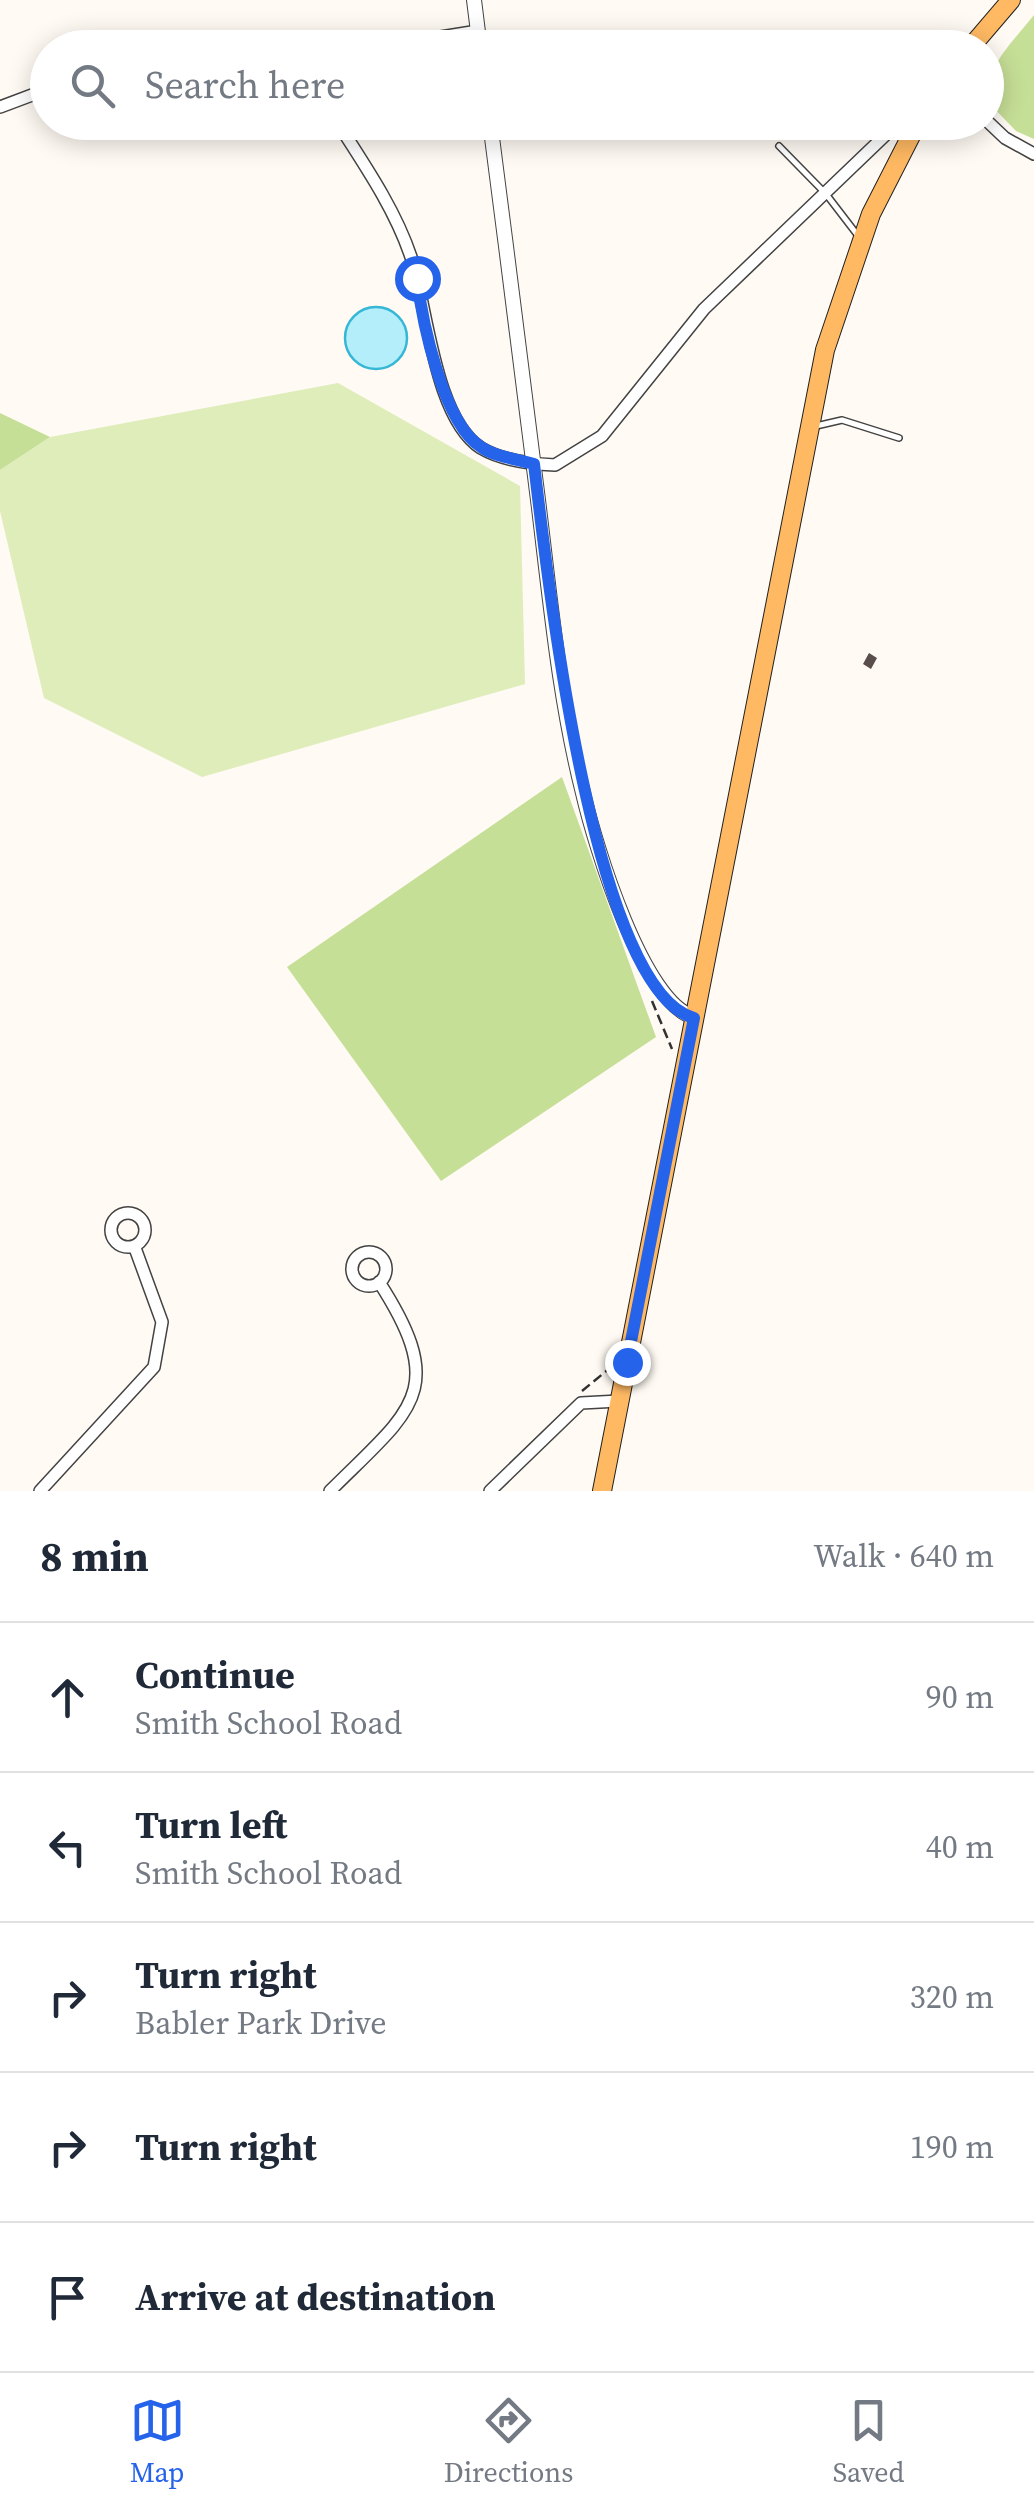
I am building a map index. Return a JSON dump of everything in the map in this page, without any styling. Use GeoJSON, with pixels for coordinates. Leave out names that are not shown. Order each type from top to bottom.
{"type":"FeatureCollection","features":[{"type":"Feature","properties":{"kind":"main road"},"geometry":{"type":"LineString","coordinates":[[985,30],[1010,0]]}},
{"type":"Feature","properties":{"kind":"main road"},"geometry":{"type":"LineString","coordinates":[[602,1491],[826,350],[861,240],[909,140]]}},
{"type":"Feature","properties":{"kind":"street"},"geometry":{"type":"LineString","coordinates":[[474,0],[478,30]]}},
{"type":"Feature","properties":{"kind":"street"},"geometry":{"type":"LineString","coordinates":[[0,106],[30,95]]}},
{"type":"Feature","properties":{"kind":"street"},"geometry":{"type":"LineString","coordinates":[[1004,137],[1034,154]]}},
{"type":"Feature","properties":{"kind":"street"},"geometry":{"type":"LineString","coordinates":[[349,140],[371,175],[410,254],[428,342],[467,436],[483,449],[534,464],[555,465],[602,436],[704,309],[881,140]]}},
{"type":"Feature","properties":{"kind":"street"},"geometry":{"type":"LineString","coordinates":[[492,140],[554,624],[589,817],[624,915],[657,988],[679,1014],[694,1018]]}},
{"type":"Feature","properties":{"kind":"street"},"geometry":{"type":"LineString","coordinates":[[40,1491],[154,1367],[162,1322],[135,1248]]}},
{"type":"Feature","properties":{"kind":"street"},"geometry":{"type":"LineString","coordinates":[[330,1491],[394,1427],[416,1387],[414,1344],[378,1282]]}},
{"type":"Feature","properties":{"kind":"street"},"geometry":{"type":"LineString","coordinates":[[490,1491],[582,1402],[619,1400]]}},
{"type":"Feature","properties":{"kind":"lane"},"geometry":{"type":"LineString","coordinates":[[778,146],[826,194],[861,240]]}},
{"type":"Feature","properties":{"kind":"lane"},"geometry":{"type":"LineString","coordinates":[[809,429],[842,420],[869,425],[900,438]]}},
{"type":"Feature","properties":{"kind":"path"},"geometry":{"type":"LineString","coordinates":[[646,988],[670,1043],[672,1062]]}},
{"type":"Feature","properties":{"kind":"path"},"geometry":{"type":"LineString","coordinates":[[576,1394],[613,1365]]}},
{"type":"Feature","properties":{"kind":"green space"},"geometry":{"type":"Polygon","coordinates":[[[1034,15],[1034,139],[1016,131],[1004,119],[1004,53],[1034,15]]]}},
{"type":"Feature","properties":{"kind":"green space"},"geometry":{"type":"Polygon","coordinates":[[[338,383],[520,486],[525,684],[202,777],[44,698],[0,511],[0,470],[50,437],[338,383]]]}},
{"type":"Feature","properties":{"kind":"green space"},"geometry":{"type":"Polygon","coordinates":[[[0,413],[50,437],[0,470],[0,413]]]}},
{"type":"Feature","properties":{"kind":"green space"},"geometry":{"type":"Polygon","coordinates":[[[562,777],[656,1037],[441,1181],[287,967],[562,777]]]}},
{"type":"Feature","properties":{"kind":"water"},"geometry":{"type":"Polygon","coordinates":[[[376,307],[398,316],[407,338],[398,360],[376,369],[354,360],[345,338],[354,316],[376,307]]]}},
{"type":"Feature","properties":{"kind":"building"},"geometry":{"type":"Polygon","coordinates":[[[869,653],[877,658],[871,669],[863,664],[869,653]]]}},
{"type":"Feature","properties":{"kind":"route"},"geometry":{"type":"LineString","coordinates":[[417,278],[428,342],[467,436],[483,449],[534,464],[554,624],[589,817],[640,956],[669,1005],[679,1014],[694,1018],[627,1362]]}}]}
